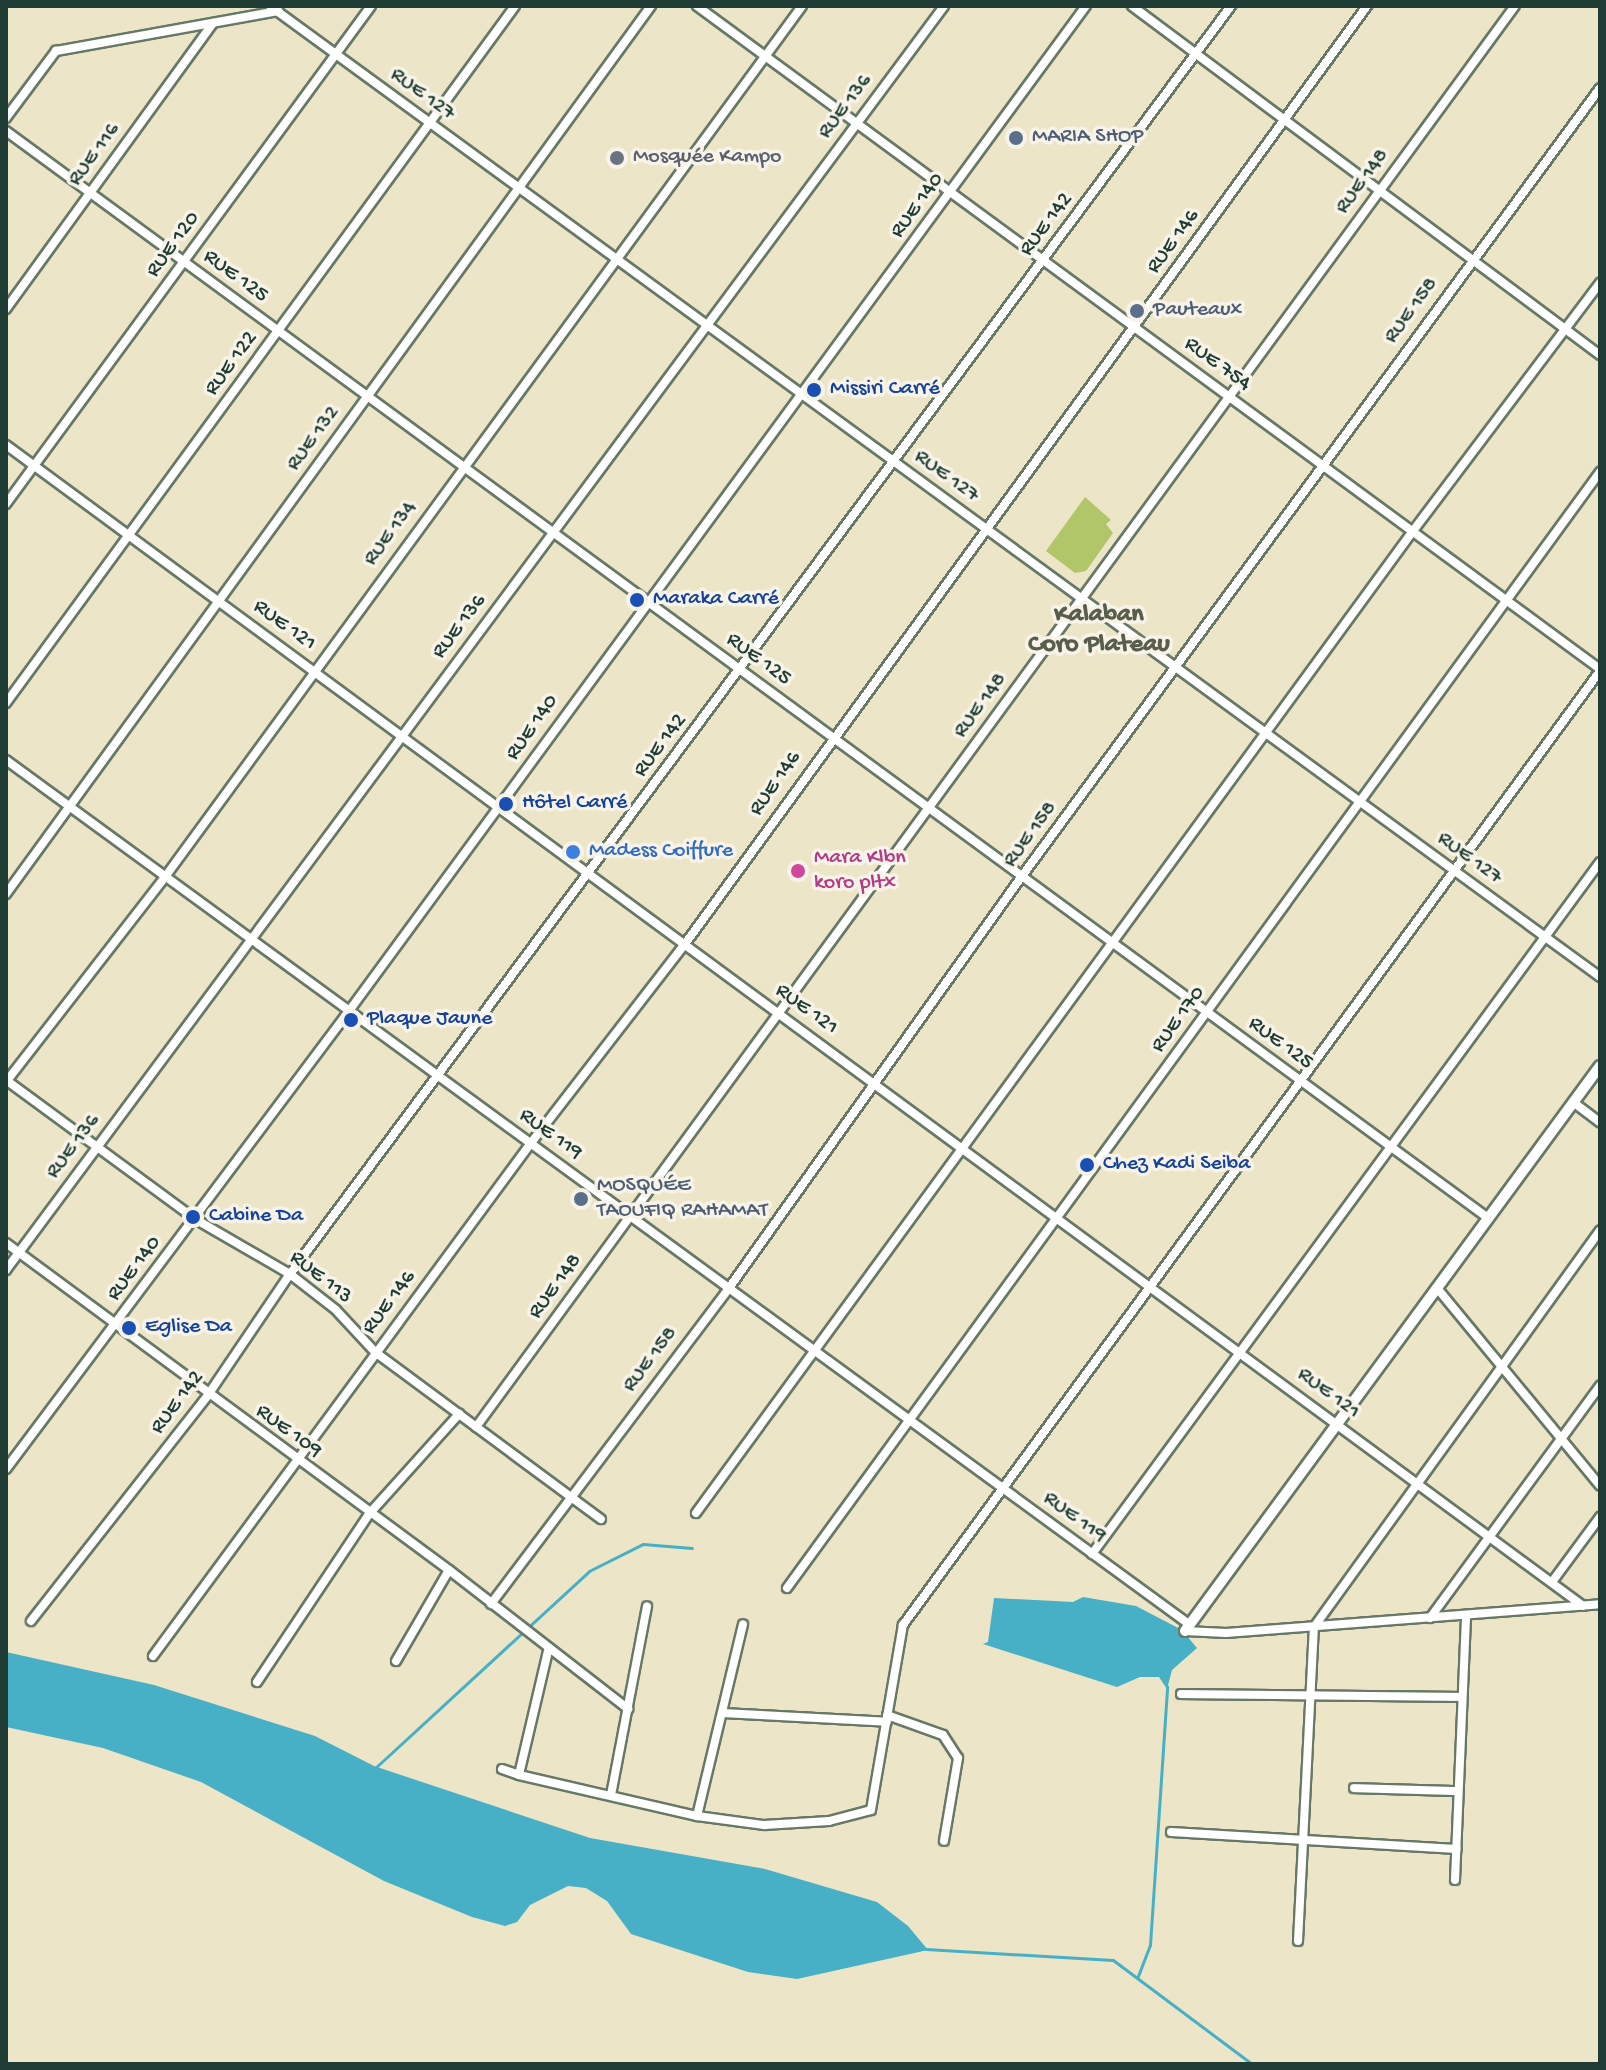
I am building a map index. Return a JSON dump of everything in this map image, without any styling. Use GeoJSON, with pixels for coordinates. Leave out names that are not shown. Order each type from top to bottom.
{"type":"FeatureCollection","features":[{"type":"Feature","properties":{"kind":"street","name":"RUE 120"},"geometry":{"type":"LineString","coordinates":[[6,504],[371,6]]}},
{"type":"Feature","properties":{"kind":"street","name":"RUE 122"},"geometry":{"type":"LineString","coordinates":[[6,703],[515,6]]}},
{"type":"Feature","properties":{"kind":"street","name":"RUE 132"},"geometry":{"type":"LineString","coordinates":[[6,894],[651,6]]}},
{"type":"Feature","properties":{"kind":"street","name":"RUE 754"},"geometry":{"type":"LineString","coordinates":[[697,6],[1600,670]]}},
{"type":"Feature","properties":{"kind":"street","name":"RUE 134"},"geometry":{"type":"LineString","coordinates":[[6,1081],[165,877],[312,670],[802,6]]}},
{"type":"Feature","properties":{"kind":"street","name":"RUE 136"},"geometry":{"type":"LineString","coordinates":[[6,1270],[96,1146],[254,941],[402,736],[944,6]]}},
{"type":"Feature","properties":{"kind":"street","name":"RUE 140"},"geometry":{"type":"LineString","coordinates":[[6,1469],[349,1011],[646,600],[802,394],[1086,6]]}},
{"type":"Feature","properties":{"kind":"street"},"geometry":{"type":"LineString","coordinates":[[1132,6],[1600,355]]}},
{"type":"Feature","properties":{"kind":"street","name":"RUE 142"},"geometry":{"type":"LineString","coordinates":[[31,1621],[208,1395],[290,1274],[1231,6]]}},
{"type":"Feature","properties":{"kind":"street","name":"RUE 146"},"geometry":{"type":"LineString","coordinates":[[153,1656],[531,1143],[685,944],[832,737],[1367,6]]}},
{"type":"Feature","properties":{"kind":"street","name":"RUE 148"},"geometry":{"type":"LineString","coordinates":[[476,1427],[777,1011],[1515,6]]}},
{"type":"Feature","properties":{"kind":"street","name":"RUE 127"},"geometry":{"type":"LineString","coordinates":[[274,9],[1600,977]]}},
{"type":"Feature","properties":{"kind":"street"},"geometry":{"type":"LineString","coordinates":[[6,118],[56,51],[274,9]]}},
{"type":"Feature","properties":{"kind":"street","name":"RUE 116"},"geometry":{"type":"LineString","coordinates":[[6,309],[213,23]]}},
{"type":"Feature","properties":{"kind":"street","name":"RUE 158"},"geometry":{"type":"LineString","coordinates":[[491,1604],[729,1288],[1022,876],[1600,88]]}},
{"type":"Feature","properties":{"kind":"street","name":"RUE 125"},"geometry":{"type":"LineString","coordinates":[[6,131],[1488,1218]]}},
{"type":"Feature","properties":{"kind":"street"},"geometry":{"type":"LineString","coordinates":[[696,1513],[1268,735],[1413,531],[1600,283]]}},
{"type":"Feature","properties":{"kind":"street","name":"RUE 121"},"geometry":{"type":"LineString","coordinates":[[6,445],[1583,1606]]}},
{"type":"Feature","properties":{"kind":"street","name":"RUE 170"},"geometry":{"type":"LineString","coordinates":[[787,1588],[1504,598],[1600,472]]}},
{"type":"Feature","properties":{"kind":"street"},"geometry":{"type":"LineString","coordinates":[[502,1769],[697,1816],[782,1825],[862,1816],[875,1800],[903,1625],[1600,670]]}},
{"type":"Feature","properties":{"kind":"street","name":"RUE 119"},"geometry":{"type":"LineString","coordinates":[[6,760],[1003,1488],[1188,1628]]}},
{"type":"Feature","properties":{"kind":"street"},"geometry":{"type":"LineString","coordinates":[[1092,1554],[1600,862]]}},
{"type":"Feature","properties":{"kind":"street"},"geometry":{"type":"LineString","coordinates":[[1188,1628],[1600,1066]]}},
{"type":"Feature","properties":{"kind":"street","name":"RUE 113"},"geometry":{"type":"LineString","coordinates":[[6,1081],[195,1219],[290,1274],[336,1310],[375,1352],[601,1519]]}},
{"type":"Feature","properties":{"kind":"street"},"geometry":{"type":"LineString","coordinates":[[1573,1102],[1600,1122]]}},
{"type":"Feature","properties":{"kind":"street"},"geometry":{"type":"LineString","coordinates":[[1298,1941],[1314,1627],[1416,1481],[1600,1230]]}},
{"type":"Feature","properties":{"kind":"street","name":"RUE 109"},"geometry":{"type":"LineString","coordinates":[[6,1243],[117,1323],[297,1461],[449,1570],[499,1613],[628,1709]]}},
{"type":"Feature","properties":{"kind":"street"},"geometry":{"type":"LineString","coordinates":[[1437,1288],[1600,1486]]}},
{"type":"Feature","properties":{"kind":"street"},"geometry":{"type":"LineString","coordinates":[[1430,1618],[1600,1386]]}},
{"type":"Feature","properties":{"kind":"street"},"geometry":{"type":"LineString","coordinates":[[257,1682],[369,1514],[459,1414]]}},
{"type":"Feature","properties":{"kind":"street"},"geometry":{"type":"LineString","coordinates":[[1552,1582],[1600,1517]]}},
{"type":"Feature","properties":{"kind":"street"},"geometry":{"type":"LineString","coordinates":[[396,1661],[449,1570]]}},
{"type":"Feature","properties":{"kind":"street"},"geometry":{"type":"LineString","coordinates":[[1188,1628],[1314,1627],[1600,1604]]}},
{"type":"Feature","properties":{"kind":"street"},"geometry":{"type":"LineString","coordinates":[[611,1795],[647,1606]]}},
{"type":"Feature","properties":{"kind":"street"},"geometry":{"type":"LineString","coordinates":[[1455,1880],[1466,1615]]}},
{"type":"Feature","properties":{"kind":"street"},"geometry":{"type":"LineString","coordinates":[[697,1816],[743,1624]]}},
{"type":"Feature","properties":{"kind":"street"},"geometry":{"type":"LineString","coordinates":[[519,1775],[548,1651]]}},
{"type":"Feature","properties":{"kind":"street"},"geometry":{"type":"LineString","coordinates":[[1181,1694],[1462,1697]]}},
{"type":"Feature","properties":{"kind":"street"},"geometry":{"type":"LineString","coordinates":[[723,1713],[887,1719],[943,1735],[958,1758],[944,1841]]}},
{"type":"Feature","properties":{"kind":"street"},"geometry":{"type":"LineString","coordinates":[[1354,1788],[1458,1791]]}},
{"type":"Feature","properties":{"kind":"street"},"geometry":{"type":"LineString","coordinates":[[1171,1832],[1456,1849]]}},
{"type":"Feature","properties":{"kind":"green space"},"geometry":{"type":"Polygon","coordinates":[[[1085,497],[1111,520],[1106,524],[1113,533],[1086,571],[1075,573],[1046,551],[1085,497]]]}},
{"type":"Feature","properties":{"kind":"water"},"geometry":{"type":"Polygon","coordinates":[[[1083,1597],[1136,1606],[1182,1630],[1197,1648],[1172,1670],[1167,1689],[1159,1677],[1140,1677],[1117,1687],[983,1644],[988,1642],[994,1598],[1073,1602],[1083,1597]]]}},
{"type":"Feature","properties":{"kind":"water"},"geometry":{"type":"Polygon","coordinates":[[[6,1652],[154,1685],[315,1736],[374,1766],[590,1838],[765,1869],[877,1902],[908,1926],[928,1950],[797,1979],[748,1972],[631,1934],[607,1901],[586,1888],[568,1886],[530,1905],[517,1922],[505,1926],[472,1917],[384,1881],[201,1782],[103,1748],[6,1727],[6,1652]]]}},
{"type":"Feature","properties":{"kind":"waterway"},"geometry":{"type":"LineString","coordinates":[[374,1769],[589,1571],[643,1544],[692,1548]]}},
{"type":"Feature","properties":{"kind":"waterway"},"geometry":{"type":"LineString","coordinates":[[1138,1976],[1150,1945],[1167,1687]]}},
{"type":"Feature","properties":{"kind":"waterway"},"geometry":{"type":"LineString","coordinates":[[926,1949],[1113,1960],[1252,2064]]}},
{"type":"Feature","properties":{"kind":"place","name":"MARIA SHOP"},"geometry":{"type":"Point","coordinates":[1016,138]}},
{"type":"Feature","properties":{"kind":"place","name":"Mosquée Kampo"},"geometry":{"type":"Point","coordinates":[617,158]}},
{"type":"Feature","properties":{"kind":"place","name":"Pauteaux"},"geometry":{"type":"Point","coordinates":[1137,311]}},
{"type":"Feature","properties":{"kind":"place","name":"Missiri Carré"},"geometry":{"type":"Point","coordinates":[814,390]}},
{"type":"Feature","properties":{"kind":"place","name":"Maraka Carré"},"geometry":{"type":"Point","coordinates":[637,600]}},
{"type":"Feature","properties":{"kind":"place","name":"Hôtel Carré"},"geometry":{"type":"Point","coordinates":[506,804]}},
{"type":"Feature","properties":{"kind":"place","name":"Madess Coiffure"},"geometry":{"type":"Point","coordinates":[573,852]}},
{"type":"Feature","properties":{"kind":"place","name":"Mara Klbn koro pltx"},"geometry":{"type":"Point","coordinates":[798,871]}},
{"type":"Feature","properties":{"kind":"place","name":"Plaque Jaune"},"geometry":{"type":"Point","coordinates":[351,1020]}},
{"type":"Feature","properties":{"kind":"place","name":"Chez Kadi Seiba"},"geometry":{"type":"Point","coordinates":[1087,1165]}},
{"type":"Feature","properties":{"kind":"place","name":"MOSQUÉE TAOUFIQ RAHAMAT"},"geometry":{"type":"Point","coordinates":[581,1199]}},
{"type":"Feature","properties":{"kind":"place","name":"Cabine Da"},"geometry":{"type":"Point","coordinates":[193,1217]}},
{"type":"Feature","properties":{"kind":"place","name":"Eglise Da"},"geometry":{"type":"Point","coordinates":[129,1328]}},
{"type":"Feature","properties":{"kind":"district","name":"Kalaban Coro Plateau"},"geometry":{"type":"Point","coordinates":[1099,631]}}]}
